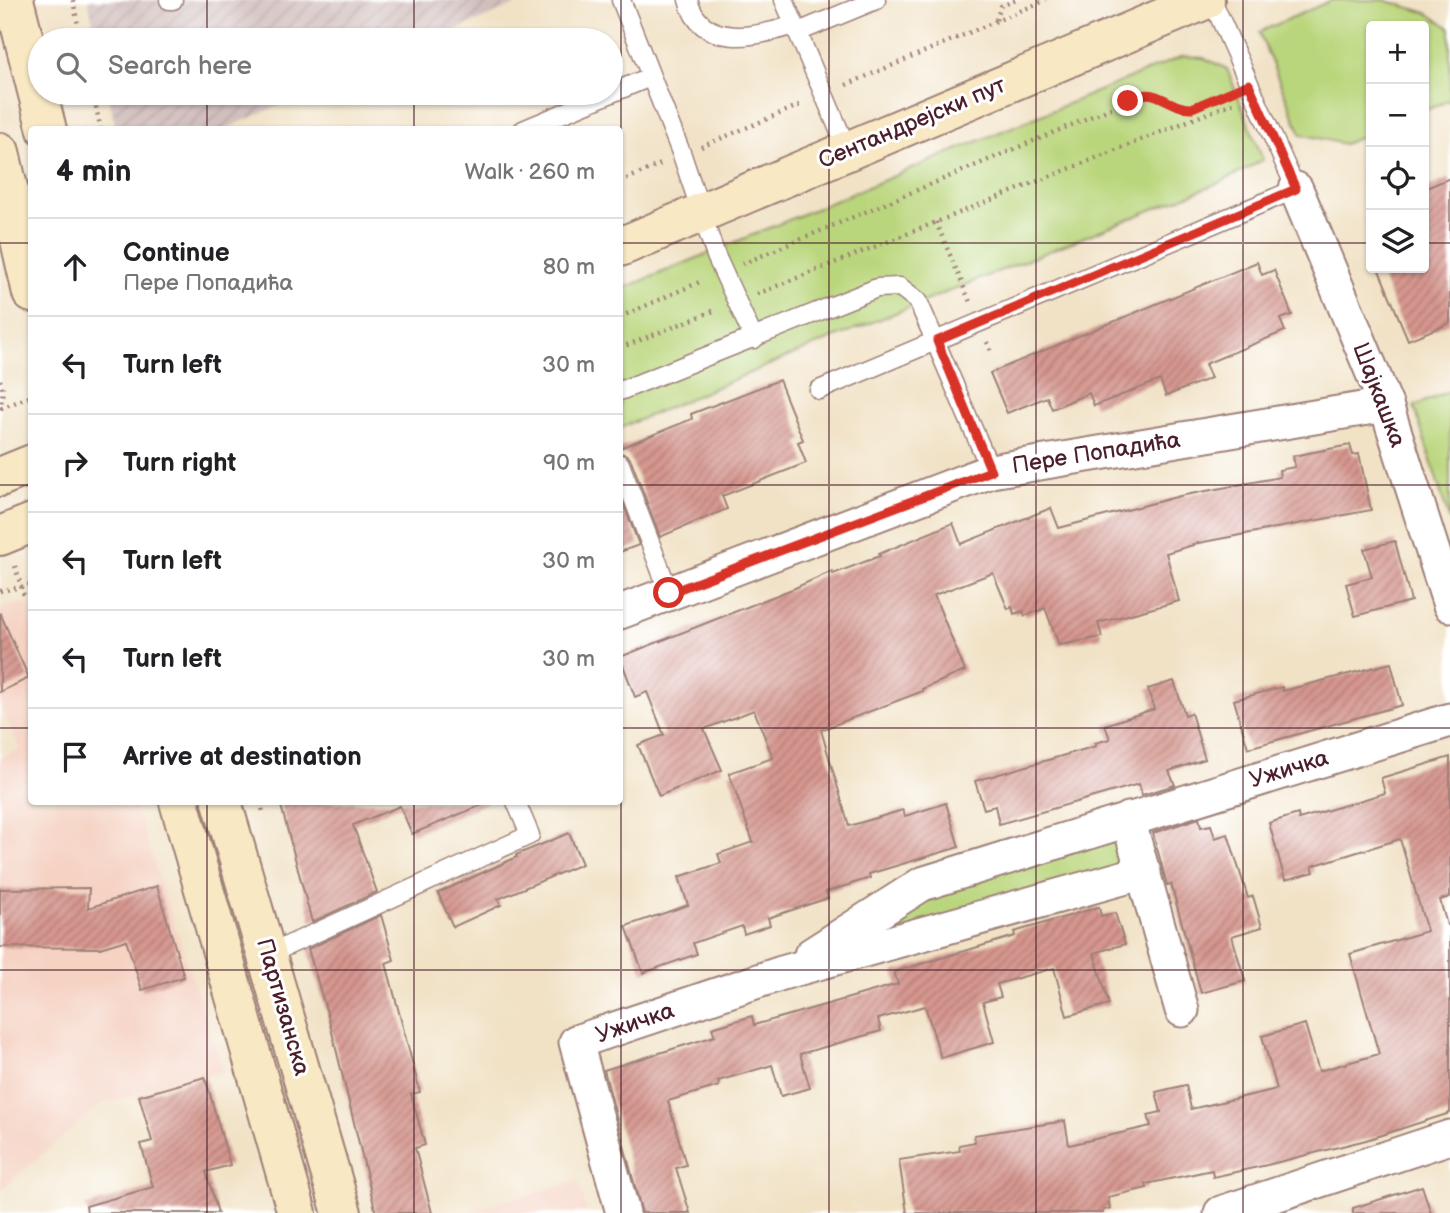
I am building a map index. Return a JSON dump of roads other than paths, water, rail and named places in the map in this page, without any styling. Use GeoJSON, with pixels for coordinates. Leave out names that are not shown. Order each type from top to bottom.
{"type":"FeatureCollection","features":[{"type":"Feature","properties":{"kind":"main road"},"geometry":{"type":"LineString","coordinates":[[14,0],[28,55]]}},
{"type":"Feature","properties":{"kind":"main road","name":"Сентандрејски пут"},"geometry":{"type":"LineString","coordinates":[[623,246],[1205,0]]}},
{"type":"Feature","properties":{"kind":"main road"},"geometry":{"type":"LineString","coordinates":[[41,105],[46,126]]}},
{"type":"Feature","properties":{"kind":"main road"},"geometry":{"type":"LineString","coordinates":[[0,152],[28,275]]}},
{"type":"Feature","properties":{"kind":"main road"},"geometry":{"type":"LineString","coordinates":[[0,477],[28,466]]}},
{"type":"Feature","properties":{"kind":"main road"},"geometry":{"type":"LineString","coordinates":[[0,536],[28,525]]}},
{"type":"Feature","properties":{"kind":"main road","name":"Партизанска"},"geometry":{"type":"LineString","coordinates":[[180,805],[297,1213]]}},
{"type":"Feature","properties":{"kind":"main road","name":"Партизанска"},"geometry":{"type":"LineString","coordinates":[[223,805],[342,1213]]}},
{"type":"Feature","properties":{"kind":"street","name":"Шајкашка"},"geometry":{"type":"LineString","coordinates":[[1296,189],[1386,405],[1450,605]]}},
{"type":"Feature","properties":{"kind":"street","name":"Пере Попадића"},"geometry":{"type":"LineString","coordinates":[[623,611],[991,471],[1386,405]]}},
{"type":"Feature","properties":{"kind":"street","name":"Ужичка"},"geometry":{"type":"LineString","coordinates":[[782,973],[922,884],[1450,720]]}},
{"type":"Feature","properties":{"kind":"street"},"geometry":{"type":"LineString","coordinates":[[1128,819],[1182,1010]]}},
{"type":"Feature","properties":{"kind":"street","name":"Ужичка"},"geometry":{"type":"LineString","coordinates":[[623,1213],[576,1042],[782,973],[1144,872]]}},
{"type":"Feature","properties":{"kind":"street"},"geometry":{"type":"LineString","coordinates":[[1221,1213],[1450,1137]]}},
{"type":"Feature","properties":{"kind":"lane"},"geometry":{"type":"LineString","coordinates":[[621,0],[682,155],[700,213],[723,272],[754,339]]}},
{"type":"Feature","properties":{"kind":"lane"},"geometry":{"type":"LineString","coordinates":[[688,0],[692,15],[711,32],[741,37],[796,29],[876,0]]}},
{"type":"Feature","properties":{"kind":"lane"},"geometry":{"type":"LineString","coordinates":[[784,0],[848,149]]}},
{"type":"Feature","properties":{"kind":"lane"},"geometry":{"type":"LineString","coordinates":[[819,390],[1296,189],[1212,0]]}},
{"type":"Feature","properties":{"kind":"lane"},"geometry":{"type":"LineString","coordinates":[[623,88],[650,77]]}},
{"type":"Feature","properties":{"kind":"lane"},"geometry":{"type":"LineString","coordinates":[[533,126],[583,105]]}},
{"type":"Feature","properties":{"kind":"lane"},"geometry":{"type":"LineString","coordinates":[[623,390],[877,288],[900,287],[919,300],[991,471]]}},
{"type":"Feature","properties":{"kind":"lane"},"geometry":{"type":"LineString","coordinates":[[623,472],[669,593]]}},
{"type":"Feature","properties":{"kind":"lane"},"geometry":{"type":"LineString","coordinates":[[267,955],[530,835],[517,805]]}}]}
